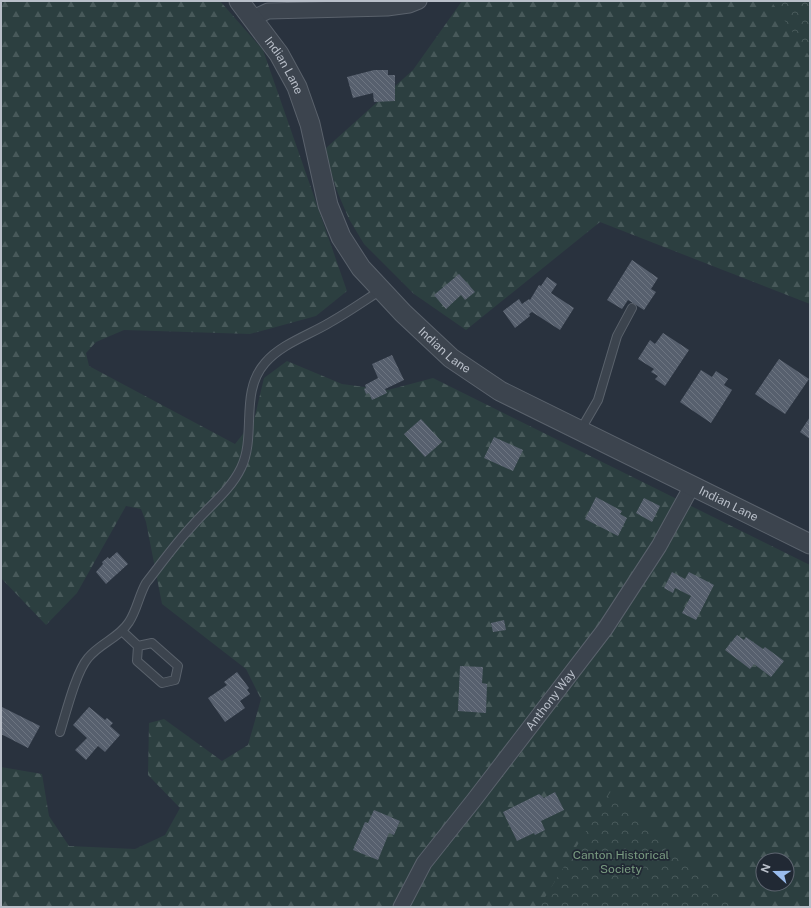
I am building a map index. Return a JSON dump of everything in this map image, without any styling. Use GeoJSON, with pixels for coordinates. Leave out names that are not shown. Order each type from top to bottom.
{"type":"FeatureCollection","features":[{"type":"Feature","properties":{"kind":"street","name":"Indian Lane"},"geometry":{"type":"LineString","coordinates":[[239,1],[253,18],[289,71],[304,105],[315,143],[328,205],[334,222],[351,253],[381,290],[434,342],[468,370],[500,391],[810,544]]}},
{"type":"Feature","properties":{"kind":"street"},"geometry":{"type":"LineString","coordinates":[[253,18],[268,11],[387,8],[409,5],[419,1]]}},
{"type":"Feature","properties":{"kind":"street","name":"Anthony Way"},"geometry":{"type":"LineString","coordinates":[[400,907],[424,863],[605,629],[659,546],[692,486]]}},
{"type":"Feature","properties":{"kind":"lane"},"geometry":{"type":"LineString","coordinates":[[60,732],[87,659],[104,643],[122,631],[130,621],[146,583],[192,525],[226,491],[240,470],[247,446],[249,401],[253,387],[264,363],[291,344],[330,322],[381,290]]}},
{"type":"Feature","properties":{"kind":"lane"},"geometry":{"type":"LineString","coordinates":[[580,431],[598,400],[617,336],[632,308]]}},
{"type":"Feature","properties":{"kind":"lane"},"geometry":{"type":"LineString","coordinates":[[122,631],[138,646]]}},
{"type":"Feature","properties":{"kind":"lane"},"geometry":{"type":"LineString","coordinates":[[152,643],[178,666],[175,680],[162,683],[137,661],[138,646],[152,643]]}},
{"type":"Feature","properties":{"kind":"green space"},"geometry":{"type":"Polygon","coordinates":[[[1,1],[220,1],[263,50],[347,291],[316,316],[250,334],[124,330],[96,342],[86,353],[89,366],[235,444],[254,420],[264,378],[287,361],[342,384],[388,390],[433,378],[810,565],[810,907],[1,907],[1,767],[42,774],[49,816],[69,846],[135,849],[165,835],[180,808],[148,775],[149,723],[164,719],[222,761],[248,745],[261,699],[246,669],[162,604],[146,522],[141,509],[126,506],[77,593],[46,625],[1,578],[1,1]]]}},
{"type":"Feature","properties":{"kind":"green space"},"geometry":{"type":"Polygon","coordinates":[[[462,1],[810,1],[810,304],[600,222],[466,330],[414,294],[364,244],[349,219],[337,191],[328,162],[326,148],[413,70],[462,1]]]}},
{"type":"Feature","properties":{"kind":"green space"},"geometry":{"type":"Polygon","coordinates":[[[771,1],[810,1],[810,57],[771,1]]]}},
{"type":"Feature","properties":{"kind":"green space","name":"Canton Historical Society"},"geometry":{"type":"Polygon","coordinates":[[[611,791],[739,907],[539,907],[611,791]]]}},
{"type":"Feature","properties":{"kind":"building"},"geometry":{"type":"Polygon","coordinates":[[[374,70],[388,70],[388,75],[395,75],[395,101],[374,102],[373,93],[353,98],[347,77],[374,70]]]}},
{"type":"Feature","properties":{"kind":"building"},"geometry":{"type":"Polygon","coordinates":[[[632,260],[658,278],[651,289],[656,292],[644,310],[628,300],[622,309],[607,300],[632,260]]]}},
{"type":"Feature","properties":{"kind":"building"},"geometry":{"type":"Polygon","coordinates":[[[459,274],[475,292],[465,300],[461,295],[446,309],[434,295],[459,274]]]}},
{"type":"Feature","properties":{"kind":"building"},"geometry":{"type":"Polygon","coordinates":[[[547,277],[557,284],[551,293],[574,308],[560,330],[532,312],[529,314],[530,316],[515,328],[503,311],[519,299],[522,304],[529,299],[530,300],[539,285],[541,286],[547,277]]]}},
{"type":"Feature","properties":{"kind":"building"},"geometry":{"type":"Polygon","coordinates":[[[663,333],[689,350],[665,386],[655,379],[658,376],[651,372],[654,369],[638,359],[650,340],[655,344],[663,333]]]}},
{"type":"Feature","properties":{"kind":"building"},"geometry":{"type":"Polygon","coordinates":[[[392,355],[404,380],[385,389],[387,393],[372,400],[369,393],[366,394],[364,389],[366,388],[365,385],[378,378],[372,364],[392,355]]]}},
{"type":"Feature","properties":{"kind":"building"},"geometry":{"type":"Polygon","coordinates":[[[779,359],[809,379],[785,414],[755,394],[779,359]]]}},
{"type":"Feature","properties":{"kind":"building"},"geometry":{"type":"Polygon","coordinates":[[[701,370],[712,377],[716,371],[728,379],[724,385],[732,390],[711,423],[680,402],[701,370]]]}},
{"type":"Feature","properties":{"kind":"building"},"geometry":{"type":"Polygon","coordinates":[[[810,417],[810,439],[800,432],[810,417]]]}},
{"type":"Feature","properties":{"kind":"building"},"geometry":{"type":"Polygon","coordinates":[[[421,419],[442,442],[425,457],[404,434],[421,419]]]}},
{"type":"Feature","properties":{"kind":"building"},"geometry":{"type":"Polygon","coordinates":[[[494,437],[523,450],[513,471],[484,458],[494,437]]]}},
{"type":"Feature","properties":{"kind":"building"},"geometry":{"type":"Polygon","coordinates":[[[596,497],[622,511],[620,514],[627,518],[618,536],[585,519],[596,497]]]}},
{"type":"Feature","properties":{"kind":"building"},"geometry":{"type":"Polygon","coordinates":[[[644,498],[660,506],[652,522],[636,513],[644,498]]]}},
{"type":"Feature","properties":{"kind":"building"},"geometry":{"type":"Polygon","coordinates":[[[117,552],[128,564],[106,584],[96,572],[103,564],[102,562],[108,557],[109,559],[117,552]]]}},
{"type":"Feature","properties":{"kind":"building"},"geometry":{"type":"Polygon","coordinates":[[[672,572],[685,579],[689,572],[714,585],[696,620],[682,613],[691,596],[675,588],[673,593],[664,588],[672,572]]]}},
{"type":"Feature","properties":{"kind":"building"},"geometry":{"type":"Polygon","coordinates":[[[504,620],[506,630],[493,632],[491,623],[504,620]]]}},
{"type":"Feature","properties":{"kind":"building"},"geometry":{"type":"Polygon","coordinates":[[[737,635],[744,640],[746,637],[763,649],[765,647],[784,661],[771,677],[754,664],[750,669],[725,650],[737,635]]]}},
{"type":"Feature","properties":{"kind":"building"},"geometry":{"type":"Polygon","coordinates":[[[460,666],[483,667],[482,683],[487,684],[486,713],[458,711],[460,666]]]}},
{"type":"Feature","properties":{"kind":"building"},"geometry":{"type":"Polygon","coordinates":[[[237,672],[249,688],[247,690],[250,694],[240,701],[245,708],[225,722],[208,698],[227,685],[224,682],[237,672]]]}},
{"type":"Feature","properties":{"kind":"building"},"geometry":{"type":"Polygon","coordinates":[[[2,707],[40,726],[28,748],[1,734],[2,707]]]}},
{"type":"Feature","properties":{"kind":"building"},"geometry":{"type":"Polygon","coordinates":[[[89,707],[105,720],[107,718],[113,723],[110,726],[120,735],[105,752],[98,746],[86,760],[75,750],[87,738],[73,725],[89,707]]]}},
{"type":"Feature","properties":{"kind":"building"},"geometry":{"type":"Polygon","coordinates":[[[555,792],[564,810],[541,821],[545,830],[535,835],[534,833],[517,841],[503,812],[539,794],[544,798],[555,792]]]}},
{"type":"Feature","properties":{"kind":"building"},"geometry":{"type":"Polygon","coordinates":[[[374,810],[400,821],[394,835],[389,833],[378,860],[353,850],[365,822],[368,823],[374,810]]]}}]}
